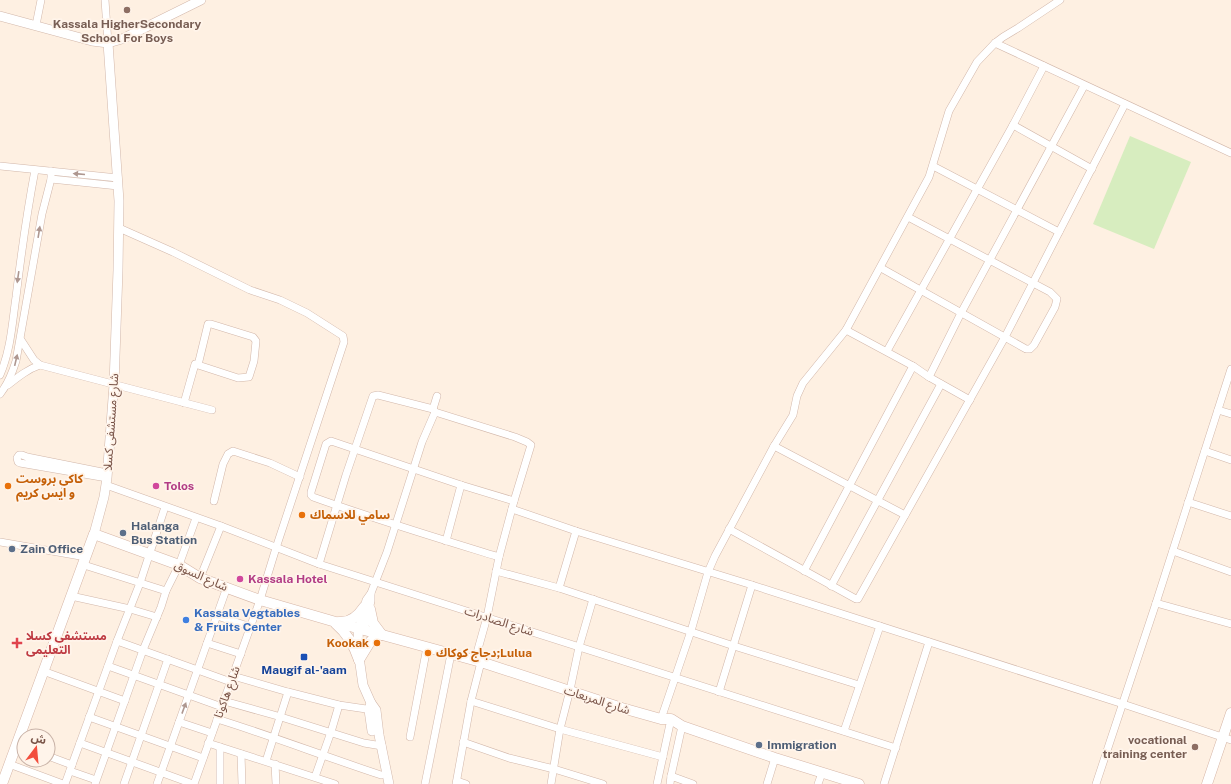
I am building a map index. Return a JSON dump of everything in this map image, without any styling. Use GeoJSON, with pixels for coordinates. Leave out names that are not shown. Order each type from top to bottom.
{"type":"FeatureCollection","features":[{"type":"Feature","properties":{"kind":"main road","name":"شارع السوق"},"geometry":{"type":"LineString","coordinates":[[94,534],[179,565],[200,578],[260,600],[333,621]]}},
{"type":"Feature","properties":{"kind":"main road","name":"شارع مستشفى كسلا"},"geometry":{"type":"LineString","coordinates":[[25,728],[43,671],[94,534]]}},
{"type":"Feature","properties":{"kind":"main road"},"geometry":{"type":"LineString","coordinates":[[333,621],[342,622],[351,620],[367,608],[380,635],[370,642],[359,659]]}},
{"type":"Feature","properties":{"kind":"main road"},"geometry":{"type":"LineString","coordinates":[[333,621],[345,632],[354,645],[359,659]]}},
{"type":"Feature","properties":{"kind":"main road","name":"شارع المربعات"},"geometry":{"type":"LineString","coordinates":[[333,621],[361,630],[478,661],[622,708],[666,719],[682,726],[776,758],[860,784]]}},
{"type":"Feature","properties":{"kind":"main road"},"geometry":{"type":"LineString","coordinates":[[1207,784],[1227,739],[1231,713]]}},
{"type":"Feature","properties":{"kind":"main road","name":"شارع مستشفى كسلا"},"geometry":{"type":"LineString","coordinates":[[2,784],[9,764],[16,752]]}},
{"type":"Feature","properties":{"kind":"street"},"geometry":{"type":"LineString","coordinates":[[36,25],[41,0]]}},
{"type":"Feature","properties":{"kind":"street"},"geometry":{"type":"LineString","coordinates":[[105,0],[108,43]]}},
{"type":"Feature","properties":{"kind":"street"},"geometry":{"type":"LineString","coordinates":[[0,16],[92,41],[108,43],[122,39],[201,0]]}},
{"type":"Feature","properties":{"kind":"street"},"geometry":{"type":"LineString","coordinates":[[657,784],[663,757],[666,719],[675,678],[691,631],[708,572],[729,529],[774,446],[793,415],[797,396],[803,383],[846,330],[881,268],[929,177],[949,111],[977,62],[995,43],[1060,0]]}},
{"type":"Feature","properties":{"kind":"street","name":"شارع مستشفى كسلا"},"geometry":{"type":"LineString","coordinates":[[94,534],[107,479],[114,385],[119,228],[118,182],[108,43]]}},
{"type":"Feature","properties":{"kind":"street"},"geometry":{"type":"LineString","coordinates":[[995,43],[1084,86],[1231,153]]}},
{"type":"Feature","properties":{"kind":"street"},"geometry":{"type":"LineString","coordinates":[[887,351],[978,189],[1044,66]]}},
{"type":"Feature","properties":{"kind":"street"},"geometry":{"type":"LineString","coordinates":[[929,377],[961,313],[1084,86]]}},
{"type":"Feature","properties":{"kind":"street"},"geometry":{"type":"LineString","coordinates":[[729,529],[831,586],[858,599],[1005,336],[1125,104]]}},
{"type":"Feature","properties":{"kind":"street"},"geometry":{"type":"LineString","coordinates":[[1013,125],[1092,169]]}},
{"type":"Feature","properties":{"kind":"street"},"geometry":{"type":"LineString","coordinates":[[0,166],[35,170],[51,175],[118,182]]}},
{"type":"Feature","properties":{"kind":"street"},"geometry":{"type":"LineString","coordinates":[[933,166],[1059,232]]}},
{"type":"Feature","properties":{"kind":"street"},"geometry":{"type":"LineString","coordinates":[[0,375],[6,361],[11,338],[35,170]]}},
{"type":"Feature","properties":{"kind":"street"},"geometry":{"type":"LineString","coordinates":[[0,394],[6,386],[14,367],[21,340],[42,214],[51,175]]}},
{"type":"Feature","properties":{"kind":"street"},"geometry":{"type":"LineString","coordinates":[[28,211],[42,214]]}},
{"type":"Feature","properties":{"kind":"street"},"geometry":{"type":"LineString","coordinates":[[881,268],[1005,336],[1020,346],[1030,349],[1034,345],[1054,307],[1057,299],[1055,296],[908,217]]}},
{"type":"Feature","properties":{"kind":"street","name":"شارع هاكوتا"},"geometry":{"type":"LineString","coordinates":[[119,228],[173,252],[250,290],[280,300],[300,310],[343,336],[344,342],[251,627],[193,784]]}},
{"type":"Feature","properties":{"kind":"street"},"geometry":{"type":"LineString","coordinates":[[184,403],[195,364],[198,364],[208,324],[253,337],[256,341],[254,361],[249,377],[238,378],[195,364]]}},
{"type":"Feature","properties":{"kind":"street"},"geometry":{"type":"LineString","coordinates":[[846,330],[887,351],[940,384],[970,400]]}},
{"type":"Feature","properties":{"kind":"street"},"geometry":{"type":"LineString","coordinates":[[21,340],[34,360],[40,365],[212,410]]}},
{"type":"Feature","properties":{"kind":"street"},"geometry":{"type":"LineString","coordinates":[[6,386],[33,367],[40,365]]}},
{"type":"Feature","properties":{"kind":"street"},"geometry":{"type":"LineString","coordinates":[[804,571],[913,366]]}},
{"type":"Feature","properties":{"kind":"street"},"geometry":{"type":"LineString","coordinates":[[1096,784],[1231,369]]}},
{"type":"Feature","properties":{"kind":"street"},"geometry":{"type":"LineString","coordinates":[[831,586],[940,384]]}},
{"type":"Feature","properties":{"kind":"street"},"geometry":{"type":"LineString","coordinates":[[319,564],[354,449],[373,396],[378,395],[434,411],[515,437],[531,445],[499,557],[478,661],[457,782],[466,784]]}},
{"type":"Feature","properties":{"kind":"street"},"geometry":{"type":"LineString","coordinates":[[389,784],[379,745],[372,708],[363,684],[359,659],[361,630],[371,593],[396,525],[422,442],[434,411],[437,396]]}},
{"type":"Feature","properties":{"kind":"street"},"geometry":{"type":"LineString","coordinates":[[1218,410],[1231,414]]}},
{"type":"Feature","properties":{"kind":"street"},"geometry":{"type":"LineString","coordinates":[[499,557],[337,506],[312,497],[311,492],[327,442],[331,441],[514,501]]}},
{"type":"Feature","properties":{"kind":"street"},"geometry":{"type":"LineString","coordinates":[[774,446],[905,515]]}},
{"type":"Feature","properties":{"kind":"street"},"geometry":{"type":"LineString","coordinates":[[214,501],[223,464],[228,454],[233,451],[270,463],[300,477]]}},
{"type":"Feature","properties":{"kind":"street"},"geometry":{"type":"LineString","coordinates":[[1205,451],[1231,460]]}},
{"type":"Feature","properties":{"kind":"street"},"geometry":{"type":"LineString","coordinates":[[19,455],[22,455],[107,479],[20,463],[18,462],[17,458],[19,455]]}},
{"type":"Feature","properties":{"kind":"street","name":"شارع الصادرات"},"geometry":{"type":"LineString","coordinates":[[107,479],[165,507],[221,526],[319,564],[896,748]]}},
{"type":"Feature","properties":{"kind":"street"},"geometry":{"type":"LineString","coordinates":[[446,541],[462,485]]}},
{"type":"Feature","properties":{"kind":"street"},"geometry":{"type":"LineString","coordinates":[[1188,502],[1231,516]]}},
{"type":"Feature","properties":{"kind":"street"},"geometry":{"type":"LineString","coordinates":[[9,764],[64,784],[140,583],[148,554],[165,507]]}},
{"type":"Feature","properties":{"kind":"street"},"geometry":{"type":"LineString","coordinates":[[512,509],[576,531],[752,585],[1123,704],[1227,739]]}},
{"type":"Feature","properties":{"kind":"street"},"geometry":{"type":"LineString","coordinates":[[56,760],[96,782],[143,650],[166,591],[179,565],[196,518]]}},
{"type":"Feature","properties":{"kind":"street"},"geometry":{"type":"LineString","coordinates":[[200,578],[221,526]]}},
{"type":"Feature","properties":{"kind":"street"},"geometry":{"type":"LineString","coordinates":[[559,588],[576,531]]}},
{"type":"Feature","properties":{"kind":"street"},"geometry":{"type":"LineString","coordinates":[[0,542],[85,561],[140,583],[166,591]]}},
{"type":"Feature","properties":{"kind":"street"},"geometry":{"type":"LineString","coordinates":[[1173,551],[1231,572]]}},
{"type":"Feature","properties":{"kind":"street"},"geometry":{"type":"LineString","coordinates":[[496,571],[559,588],[734,646],[859,685]]}},
{"type":"Feature","properties":{"kind":"street"},"geometry":{"type":"LineString","coordinates":[[719,692],[752,585]]}},
{"type":"Feature","properties":{"kind":"street"},"geometry":{"type":"LineString","coordinates":[[157,784],[227,587]]}},
{"type":"Feature","properties":{"kind":"street"},"geometry":{"type":"LineString","coordinates":[[71,596],[130,609],[157,617]]}},
{"type":"Feature","properties":{"kind":"street"},"geometry":{"type":"LineString","coordinates":[[551,784],[560,729],[579,647],[593,599]]}},
{"type":"Feature","properties":{"kind":"street"},"geometry":{"type":"LineString","coordinates":[[1156,603],[1231,624]]}},
{"type":"Feature","properties":{"kind":"street"},"geometry":{"type":"LineString","coordinates":[[217,616],[251,627]]}},
{"type":"Feature","properties":{"kind":"street"},"geometry":{"type":"LineString","coordinates":[[844,731],[880,626]]}},
{"type":"Feature","properties":{"kind":"street"},"geometry":{"type":"LineString","coordinates":[[117,641],[198,670],[339,705],[372,708]]}},
{"type":"Feature","properties":{"kind":"street"},"geometry":{"type":"LineString","coordinates":[[884,784],[929,642]]}},
{"type":"Feature","properties":{"kind":"street"},"geometry":{"type":"LineString","coordinates":[[207,643],[241,654]]}},
{"type":"Feature","properties":{"kind":"street"},"geometry":{"type":"LineString","coordinates":[[410,737],[427,647]]}},
{"type":"Feature","properties":{"kind":"street"},"geometry":{"type":"LineString","coordinates":[[425,784],[451,654]]}},
{"type":"Feature","properties":{"kind":"street"},"geometry":{"type":"LineString","coordinates":[[124,784],[168,659]]}},
{"type":"Feature","properties":{"kind":"street"},"geometry":{"type":"LineString","coordinates":[[108,666],[188,695],[281,717],[364,743],[379,745]]}},
{"type":"Feature","properties":{"kind":"street"},"geometry":{"type":"LineString","coordinates":[[43,671],[125,701]]}},
{"type":"Feature","properties":{"kind":"street"},"geometry":{"type":"LineString","coordinates":[[266,761],[288,692]]}},
{"type":"Feature","properties":{"kind":"street"},"geometry":{"type":"LineString","coordinates":[[471,701],[560,729],[663,757]]}},
{"type":"Feature","properties":{"kind":"street"},"geometry":{"type":"LineString","coordinates":[[318,780],[322,756],[339,705]]}},
{"type":"Feature","properties":{"kind":"street"},"geometry":{"type":"LineString","coordinates":[[89,717],[203,758]]}},
{"type":"Feature","properties":{"kind":"street"},"geometry":{"type":"LineString","coordinates":[[217,719],[274,737],[322,756],[380,775]]}},
{"type":"Feature","properties":{"kind":"street"},"geometry":{"type":"LineString","coordinates":[[179,722],[212,733]]}},
{"type":"Feature","properties":{"kind":"street"},"geometry":{"type":"LineString","coordinates":[[670,784],[682,726]]}},
{"type":"Feature","properties":{"kind":"street"},"geometry":{"type":"LineString","coordinates":[[464,742],[510,758],[554,769],[603,784]]}},
{"type":"Feature","properties":{"kind":"street"},"geometry":{"type":"LineString","coordinates":[[80,743],[193,784]]}},
{"type":"Feature","properties":{"kind":"street"},"geometry":{"type":"LineString","coordinates":[[208,743],[275,764],[318,780],[335,784]]}},
{"type":"Feature","properties":{"kind":"street"},"geometry":{"type":"LineString","coordinates":[[379,745],[380,775],[383,784]]}},
{"type":"Feature","properties":{"kind":"street"},"geometry":{"type":"LineString","coordinates":[[220,747],[220,784]]}},
{"type":"Feature","properties":{"kind":"street"},"geometry":{"type":"LineString","coordinates":[[241,754],[242,784]]}},
{"type":"Feature","properties":{"kind":"street"},"geometry":{"type":"LineString","coordinates":[[767,784],[776,758]]}},
{"type":"Feature","properties":{"kind":"street"},"geometry":{"type":"LineString","coordinates":[[275,764],[276,784]]}},
{"type":"Feature","properties":{"kind":"street"},"geometry":{"type":"LineString","coordinates":[[818,784],[822,773]]}},
{"type":"Feature","properties":{"kind":"street"},"geometry":{"type":"LineString","coordinates":[[671,776],[694,784]]}},
{"type":"Feature","properties":{"kind":"green space"},"geometry":{"type":"Polygon","coordinates":[[[1130,136],[1191,162],[1154,249],[1093,224],[1130,136]]]}},
{"type":"Feature","properties":{"kind":"place","name":"Kassala HigherSecondary School For Boys"},"geometry":{"type":"Point","coordinates":[127,10]}},
{"type":"Feature","properties":{"kind":"place","name":"كاكي بروست و ايس كريم"},"geometry":{"type":"Point","coordinates":[8,486]}},
{"type":"Feature","properties":{"kind":"place","name":"Tolos"},"geometry":{"type":"Point","coordinates":[156,486]}},
{"type":"Feature","properties":{"kind":"place","name":"سامي للاسماك"},"geometry":{"type":"Point","coordinates":[302,515]}},
{"type":"Feature","properties":{"kind":"place","name":"Halanga Bus Station"},"geometry":{"type":"Point","coordinates":[123,533]}},
{"type":"Feature","properties":{"kind":"place","name":"Zain Office"},"geometry":{"type":"Point","coordinates":[12,549]}},
{"type":"Feature","properties":{"kind":"place","name":"Kassala Hotel"},"geometry":{"type":"Point","coordinates":[240,579]}},
{"type":"Feature","properties":{"kind":"place","name":"Kassala Vegtables & Fruits Center"},"geometry":{"type":"Point","coordinates":[186,620]}},
{"type":"Feature","properties":{"kind":"place","name":"مستشفى كسلا التعليمى"},"geometry":{"type":"Point","coordinates":[17,643]}},
{"type":"Feature","properties":{"kind":"place","name":"Kookak"},"geometry":{"type":"Point","coordinates":[377,643]}},
{"type":"Feature","properties":{"kind":"place","name":"دجاج كوكاك;Lulua"},"geometry":{"type":"Point","coordinates":[428,653]}},
{"type":"Feature","properties":{"kind":"place","name":"Maugif al-'aam"},"geometry":{"type":"Point","coordinates":[304,657]}},
{"type":"Feature","properties":{"kind":"place","name":"Immigration"},"geometry":{"type":"Point","coordinates":[759,745]}},
{"type":"Feature","properties":{"kind":"place","name":"vocational training center"},"geometry":{"type":"Point","coordinates":[1195,747]}}]}
